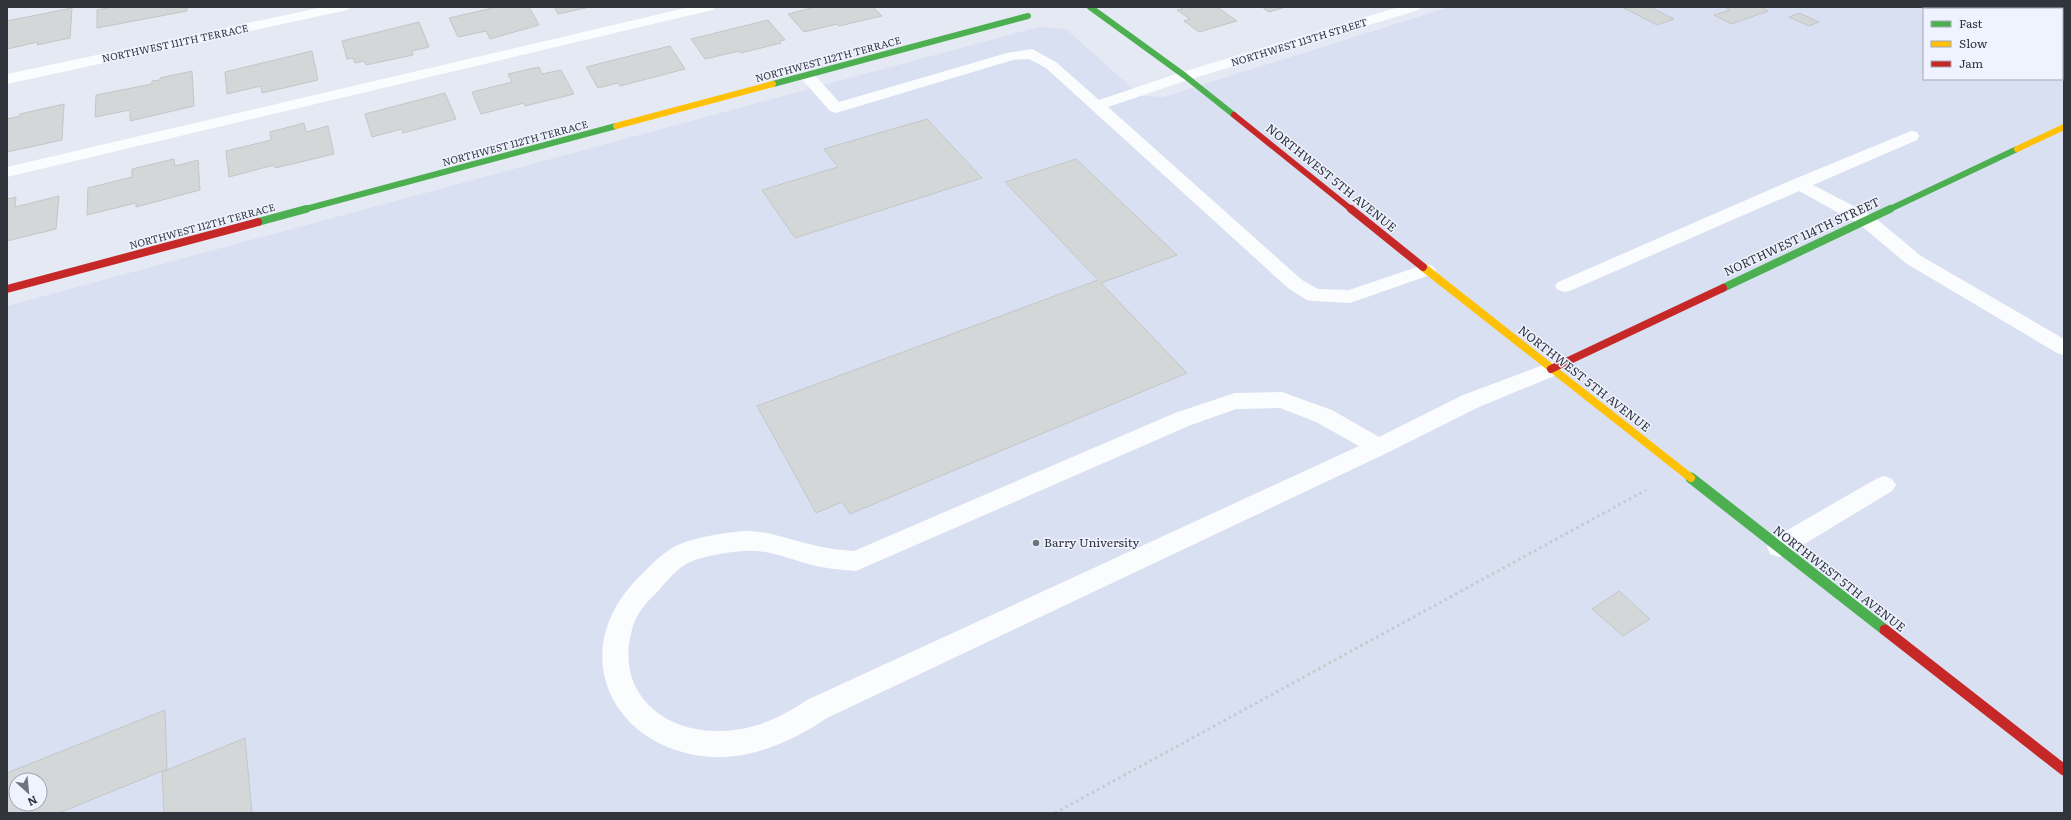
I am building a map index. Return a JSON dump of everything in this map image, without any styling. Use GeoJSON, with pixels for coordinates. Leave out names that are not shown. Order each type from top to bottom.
{"type":"FeatureCollection","features":[{"type":"Feature","properties":{"kind":"street","name":"NORTHWEST 111TH TERRACE"},"geometry":{"type":"LineString","coordinates":[[7,79],[343,7]]}},
{"type":"Feature","properties":{"kind":"street"},"geometry":{"type":"LineString","coordinates":[[7,172],[708,7]]}},
{"type":"Feature","properties":{"kind":"street","name":"NORTHWEST 5TH AVENUE"},"geometry":{"type":"LineString","coordinates":[[1090,7],[1185,76],[1551,369],[2064,770]]}},
{"type":"Feature","properties":{"kind":"street","name":"NORTHWEST 113TH STREET"},"geometry":{"type":"LineString","coordinates":[[1096,106],[1185,76],[1414,7]]}},
{"type":"Feature","properties":{"kind":"street","name":"NORTHWEST 112TH TERRACE"},"geometry":{"type":"LineString","coordinates":[[7,289],[1028,16]]}},
{"type":"Feature","properties":{"kind":"street"},"geometry":{"type":"LineString","coordinates":[[807,76],[836,108],[1012,56],[1032,54],[1050,65],[1295,284],[1314,295],[1350,297],[1426,270]]}},
{"type":"Feature","properties":{"kind":"street","name":"NORTHWEST 114TH STREET"},"geometry":{"type":"LineString","coordinates":[[1551,369],[2064,128]]}},
{"type":"Feature","properties":{"kind":"street"},"geometry":{"type":"LineString","coordinates":[[1565,286],[1910,136]]}},
{"type":"Feature","properties":{"kind":"street"},"geometry":{"type":"LineString","coordinates":[[1798,184],[1866,220],[1914,260],[2064,348]]}},
{"type":"Feature","properties":{"kind":"street"},"geometry":{"type":"LineString","coordinates":[[1379,447],[1324,416],[1282,400],[1236,401],[1183,419],[856,561],[817,556],[781,545],[744,541],[684,554],[642,587],[623,616],[615,642],[614,666],[625,699],[644,720],[675,738],[705,743],[734,743],[788,728],[817,709],[1379,447],[1471,401],[1551,369]]}},
{"type":"Feature","properties":{"kind":"street"},"geometry":{"type":"LineString","coordinates":[[1779,547],[1884,485]]}},
{"type":"Feature","properties":{"kind":"path"},"geometry":{"type":"LineString","coordinates":[[1055,813],[1646,490]]}},
{"type":"Feature","properties":{"kind":"shaded area","name":"Barry University"},"geometry":{"type":"Polygon","coordinates":[[[1450,7],[2064,7],[2064,813],[7,813],[7,306],[1038,27],[1066,29],[1141,96],[1163,97],[1450,7]]]}},
{"type":"Feature","properties":{"kind":"building"},"geometry":{"type":"Polygon","coordinates":[[[112,7],[187,7],[187,11],[97,28],[97,10],[112,7]]]}},
{"type":"Feature","properties":{"kind":"building"},"geometry":{"type":"Polygon","coordinates":[[[497,7],[529,7],[539,25],[490,39],[486,31],[458,37],[449,18],[497,7]]]}},
{"type":"Feature","properties":{"kind":"building"},"geometry":{"type":"Polygon","coordinates":[[[554,7],[590,7],[558,14],[554,7]]]}},
{"type":"Feature","properties":{"kind":"building"},"geometry":{"type":"Polygon","coordinates":[[[815,7],[873,7],[882,16],[839,26],[837,24],[804,32],[788,14],[815,7]]]}},
{"type":"Feature","properties":{"kind":"building"},"geometry":{"type":"Polygon","coordinates":[[[1180,7],[1217,7],[1237,21],[1199,32],[1184,21],[1190,19],[1177,10],[1183,9],[1180,7]]]}},
{"type":"Feature","properties":{"kind":"building"},"geometry":{"type":"Polygon","coordinates":[[[1262,7],[1286,7],[1269,12],[1262,7]]]}},
{"type":"Feature","properties":{"kind":"building"},"geometry":{"type":"Polygon","coordinates":[[[1622,7],[1650,7],[1674,19],[1657,25],[1622,7]]]}},
{"type":"Feature","properties":{"kind":"building"},"geometry":{"type":"Polygon","coordinates":[[[1724,7],[1761,7],[1768,11],[1731,24],[1714,15],[1730,10],[1724,7]]]}},
{"type":"Feature","properties":{"kind":"building"},"geometry":{"type":"Polygon","coordinates":[[[72,8],[70,38],[37,45],[38,42],[7,49],[7,21],[72,8]]]}},
{"type":"Feature","properties":{"kind":"building"},"geometry":{"type":"Polygon","coordinates":[[[1799,13],[1819,22],[1809,26],[1789,17],[1799,13]]]}},
{"type":"Feature","properties":{"kind":"building"},"geometry":{"type":"Polygon","coordinates":[[[768,20],[785,40],[779,41],[781,43],[741,53],[739,51],[705,59],[691,39],[768,20]]]}},
{"type":"Feature","properties":{"kind":"building"},"geometry":{"type":"Polygon","coordinates":[[[419,22],[429,47],[412,51],[413,55],[366,65],[364,61],[355,63],[353,58],[347,59],[342,41],[419,22]]]}},
{"type":"Feature","properties":{"kind":"building"},"geometry":{"type":"Polygon","coordinates":[[[670,46],[685,69],[620,86],[618,83],[598,88],[586,67],[670,46]]]}},
{"type":"Feature","properties":{"kind":"building"},"geometry":{"type":"Polygon","coordinates":[[[312,51],[318,80],[262,93],[261,86],[227,94],[225,72],[312,51]]]}},
{"type":"Feature","properties":{"kind":"building"},"geometry":{"type":"Polygon","coordinates":[[[539,67],[542,74],[561,70],[574,94],[525,106],[524,103],[481,114],[472,92],[512,82],[508,74],[539,67]]]}},
{"type":"Feature","properties":{"kind":"building"},"geometry":{"type":"Polygon","coordinates":[[[192,71],[194,106],[130,121],[130,110],[95,117],[96,95],[152,84],[152,81],[160,80],[160,78],[192,71]]]}},
{"type":"Feature","properties":{"kind":"building"},"geometry":{"type":"Polygon","coordinates":[[[445,93],[456,119],[403,133],[402,129],[372,137],[365,114],[445,93]]]}},
{"type":"Feature","properties":{"kind":"building"},"geometry":{"type":"Polygon","coordinates":[[[64,104],[62,140],[7,152],[7,119],[20,116],[20,114],[64,104]]]}},
{"type":"Feature","properties":{"kind":"building"},"geometry":{"type":"Polygon","coordinates":[[[927,119],[982,178],[795,238],[762,190],[838,167],[824,149],[927,119]]]}},
{"type":"Feature","properties":{"kind":"building"},"geometry":{"type":"Polygon","coordinates":[[[304,123],[306,132],[328,126],[334,154],[275,168],[274,165],[229,177],[226,151],[271,140],[270,132],[304,123]]]}},
{"type":"Feature","properties":{"kind":"building"},"geometry":{"type":"Polygon","coordinates":[[[174,159],[175,166],[198,160],[200,190],[136,207],[136,203],[87,215],[88,188],[132,177],[132,169],[174,159]]]}},
{"type":"Feature","properties":{"kind":"building"},"geometry":{"type":"Polygon","coordinates":[[[1076,159],[1177,255],[1101,283],[1187,373],[850,514],[842,502],[816,513],[757,406],[1098,280],[1005,182],[1076,159]]]}},
{"type":"Feature","properties":{"kind":"building"},"geometry":{"type":"Polygon","coordinates":[[[59,196],[56,229],[7,241],[7,199],[16,197],[15,207],[59,196]]]}},
{"type":"Feature","properties":{"kind":"building"},"geometry":{"type":"Polygon","coordinates":[[[1619,591],[1650,619],[1623,636],[1592,609],[1619,591]]]}},
{"type":"Feature","properties":{"kind":"building"},"geometry":{"type":"Polygon","coordinates":[[[165,710],[167,769],[59,813],[7,813],[7,773],[8,812],[48,812],[48,772],[10,772],[165,710]]]}},
{"type":"Feature","properties":{"kind":"building"},"geometry":{"type":"Polygon","coordinates":[[[245,738],[252,813],[164,813],[162,772],[245,738]]]}},
{"type":"Feature","properties":{"kind":"traffic: fast"},"geometry":{"type":"LineString","coordinates":[[1090,7],[1185,76],[1234,115]]}},
{"type":"Feature","properties":{"kind":"traffic: fast"},"geometry":{"type":"LineString","coordinates":[[773,84],[1028,16]]}},
{"type":"Feature","properties":{"kind":"traffic: fast"},"geometry":{"type":"LineString","coordinates":[[258,222],[616,126]]}},
{"type":"Feature","properties":{"kind":"traffic: fast"},"geometry":{"type":"LineString","coordinates":[[1723,288],[2017,149]]}},
{"type":"Feature","properties":{"kind":"traffic: fast"},"geometry":{"type":"LineString","coordinates":[[1691,478],[1885,630]]}},
{"type":"Feature","properties":{"kind":"traffic: slow"},"geometry":{"type":"LineString","coordinates":[[616,126],[773,84]]}},
{"type":"Feature","properties":{"kind":"traffic: slow"},"geometry":{"type":"LineString","coordinates":[[2017,149],[2064,127]]}},
{"type":"Feature","properties":{"kind":"traffic: slow"},"geometry":{"type":"LineString","coordinates":[[1423,267],[1691,478]]}},
{"type":"Feature","properties":{"kind":"traffic: jam"},"geometry":{"type":"LineString","coordinates":[[1234,115],[1423,267]]}},
{"type":"Feature","properties":{"kind":"traffic: jam"},"geometry":{"type":"LineString","coordinates":[[7,289],[258,222]]}},
{"type":"Feature","properties":{"kind":"traffic: jam"},"geometry":{"type":"LineString","coordinates":[[1551,369],[1723,288]]}},
{"type":"Feature","properties":{"kind":"traffic: jam"},"geometry":{"type":"LineString","coordinates":[[1885,630],[2064,770]]}},
{"type":"Feature","properties":{"kind":"place","name":"Barry University"},"geometry":{"type":"Point","coordinates":[1036,543]}}]}
